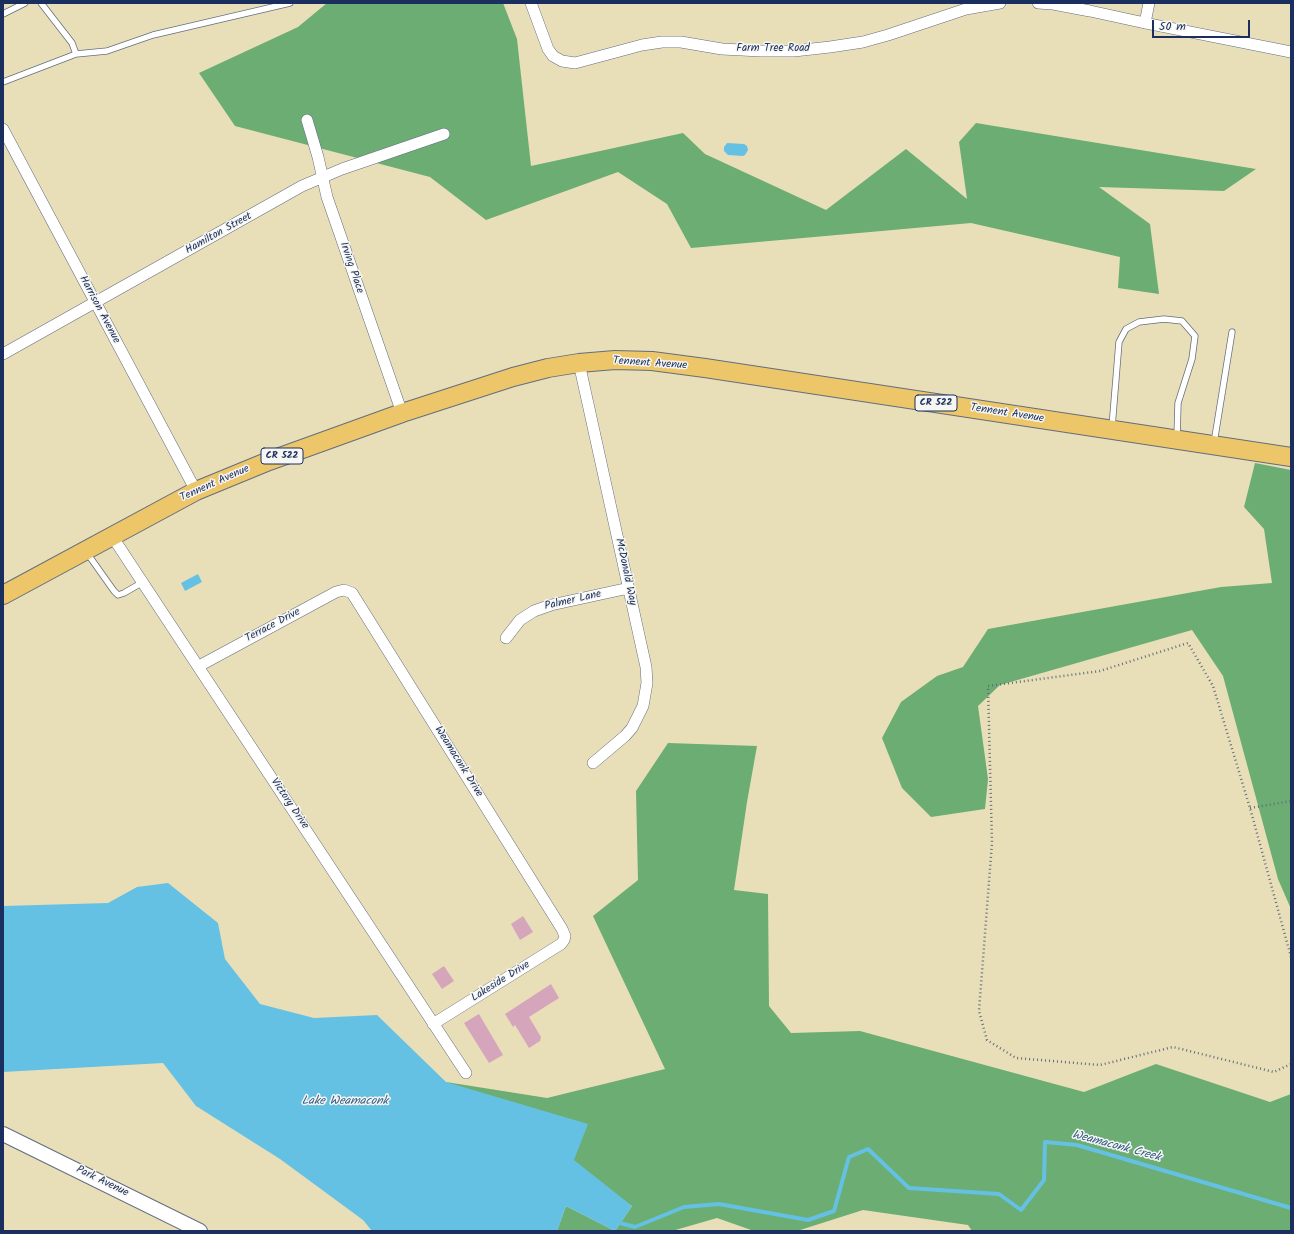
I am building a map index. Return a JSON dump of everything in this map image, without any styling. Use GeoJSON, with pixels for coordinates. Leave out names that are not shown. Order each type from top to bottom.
{"type":"FeatureCollection","features":[{"type":"Feature","properties":{"kind":"main road","name":"Tennent Avenue"},"geometry":{"type":"LineString","coordinates":[[3,595],[196,491],[269,460],[513,377],[548,368],[579,363],[615,360],[652,361],[1291,457]]}},
{"type":"Feature","properties":{"kind":"street","name":"Farm Tree Road"},"geometry":{"type":"LineString","coordinates":[[530,3],[548,49],[553,56],[562,61],[575,63],[642,45],[662,42],[681,42],[722,49],[761,51],[794,51],[830,47],[863,42],[966,9],[1000,3]]}},
{"type":"Feature","properties":{"kind":"street"},"geometry":{"type":"LineString","coordinates":[[1038,3],[1090,11],[1291,52]]}},
{"type":"Feature","properties":{"kind":"street"},"geometry":{"type":"LineString","coordinates":[[1145,23],[1149,3]]}},
{"type":"Feature","properties":{"kind":"street","name":"Irving Place"},"geometry":{"type":"LineString","coordinates":[[307,120],[318,157],[326,197],[402,414]]}},
{"type":"Feature","properties":{"kind":"street","name":"Harrison Avenue"},"geometry":{"type":"LineString","coordinates":[[3,129],[196,491]]}},
{"type":"Feature","properties":{"kind":"street","name":"Hamilton Street"},"geometry":{"type":"LineString","coordinates":[[3,354],[302,186],[342,169],[444,134]]}},
{"type":"Feature","properties":{"kind":"street","name":"McDonald Way"},"geometry":{"type":"LineString","coordinates":[[579,363],[646,667],[647,683],[640,714],[632,728],[625,736],[593,763]]}},
{"type":"Feature","properties":{"kind":"street","name":"Victory Drive"},"geometry":{"type":"LineString","coordinates":[[112,536],[466,1073]]}},
{"type":"Feature","properties":{"kind":"street","name":"Palmer Lane"},"geometry":{"type":"LineString","coordinates":[[506,638],[520,620],[534,611],[550,605],[629,588]]}},
{"type":"Feature","properties":{"kind":"street","name":"Terrace Drive"},"geometry":{"type":"LineString","coordinates":[[199,666],[336,592],[344,590],[348,591]]}},
{"type":"Feature","properties":{"kind":"street","name":"Weamaconk Drive"},"geometry":{"type":"LineString","coordinates":[[348,591],[352,593],[565,936]]}},
{"type":"Feature","properties":{"kind":"street","name":"Lakeside Drive"},"geometry":{"type":"LineString","coordinates":[[434,1024],[561,944],[565,936]]}},
{"type":"Feature","properties":{"kind":"street","name":"Park Avenue"},"geometry":{"type":"LineString","coordinates":[[3,1134],[200,1231]]}},
{"type":"Feature","properties":{"kind":"lane"},"geometry":{"type":"LineString","coordinates":[[3,14],[25,3]]}},
{"type":"Feature","properties":{"kind":"lane"},"geometry":{"type":"LineString","coordinates":[[41,3],[72,43],[76,54]]}},
{"type":"Feature","properties":{"kind":"lane"},"geometry":{"type":"LineString","coordinates":[[3,82],[76,54],[106,51],[152,35],[290,3]]}},
{"type":"Feature","properties":{"kind":"lane"},"geometry":{"type":"LineString","coordinates":[[1112,430],[1120,342],[1126,329],[1139,322],[1164,319],[1182,321],[1195,336],[1192,359],[1178,403],[1176,440]]}},
{"type":"Feature","properties":{"kind":"lane"},"geometry":{"type":"LineString","coordinates":[[1214,445],[1232,332]]}},
{"type":"Feature","properties":{"kind":"lane"},"geometry":{"type":"LineString","coordinates":[[85,551],[114,591],[118,594],[124,593],[143,582]]}},
{"type":"Feature","properties":{"kind":"path"},"geometry":{"type":"LineString","coordinates":[[1291,958],[1250,808],[1213,686],[1188,643],[1100,672],[988,686],[992,843],[979,1011],[988,1040],[1016,1058],[1100,1065],[1173,1047],[1274,1072],[1291,1064]]}},
{"type":"Feature","properties":{"kind":"path"},"geometry":{"type":"LineString","coordinates":[[1250,808],[1291,801]]}},
{"type":"Feature","properties":{"kind":"green space"},"geometry":{"type":"Polygon","coordinates":[[[327,3],[503,3],[517,39],[531,166],[683,133],[705,154],[826,210],[906,149],[967,199],[959,142],[976,123],[1256,169],[1224,191],[1099,187],[1150,224],[1159,294],[1118,288],[1120,257],[971,223],[691,248],[667,204],[618,172],[486,220],[430,177],[235,126],[199,73],[298,27],[327,3]]]}},
{"type":"Feature","properties":{"kind":"green space"},"geometry":{"type":"Polygon","coordinates":[[[1255,463],[1291,470],[1291,909],[1278,879],[1223,676],[1192,630],[1000,685],[978,706],[988,779],[985,809],[931,817],[902,788],[882,738],[901,702],[937,676],[963,667],[988,629],[1221,587],[1272,583],[1264,529],[1244,507],[1255,463]]]}},
{"type":"Feature","properties":{"kind":"green space"},"geometry":{"type":"Polygon","coordinates":[[[668,743],[757,746],[734,890],[768,894],[769,1006],[791,1033],[860,1031],[1084,1092],[1156,1064],[1270,1102],[1291,1094],[1291,1231],[972,1231],[968,1225],[863,1210],[797,1231],[754,1231],[717,1218],[672,1231],[615,1231],[632,1206],[446,1082],[547,1098],[665,1069],[593,916],[638,880],[636,791],[668,743]]]}},
{"type":"Feature","properties":{"kind":"green space"},"geometry":{"type":"Polygon","coordinates":[[[566,1206],[615,1231],[557,1231],[566,1206]]]}},
{"type":"Feature","properties":{"kind":"water"},"geometry":{"type":"Polygon","coordinates":[[[727,143],[744,144],[747,146],[748,150],[743,156],[728,155],[724,151],[724,147],[727,143]]]}},
{"type":"Feature","properties":{"kind":"water"},"geometry":{"type":"Polygon","coordinates":[[[198,574],[202,582],[185,591],[181,583],[198,574]]]}},
{"type":"Feature","properties":{"kind":"water","name":"Lake Weamaconk"},"geometry":{"type":"Polygon","coordinates":[[[168,883],[218,923],[225,959],[260,1004],[314,1018],[377,1015],[446,1082],[588,1124],[574,1160],[632,1206],[615,1231],[566,1206],[557,1231],[372,1231],[363,1220],[280,1159],[196,1106],[163,1063],[3,1072],[3,906],[108,903],[137,887],[168,883]]]}},
{"type":"Feature","properties":{"kind":"building"},"geometry":{"type":"Polygon","coordinates":[[[523,916],[533,932],[520,940],[511,924],[523,916]]]}},
{"type":"Feature","properties":{"kind":"building"},"geometry":{"type":"Polygon","coordinates":[[[444,966],[454,981],[442,989],[432,974],[444,966]]]}},
{"type":"Feature","properties":{"kind":"building"},"geometry":{"type":"Polygon","coordinates":[[[551,984],[559,998],[529,1017],[541,1037],[540,1041],[529,1048],[515,1025],[513,1027],[505,1014],[551,984]]]}},
{"type":"Feature","properties":{"kind":"building"},"geometry":{"type":"Polygon","coordinates":[[[479,1014],[503,1055],[489,1063],[464,1023],[479,1014]]]}},
{"type":"Feature","properties":{"kind":"waterway","name":"Weamaconk Creek"},"geometry":{"type":"LineString","coordinates":[[620,1223],[635,1227],[684,1207],[719,1204],[808,1220],[834,1211],[849,1157],[868,1149],[909,1188],[999,1194],[1021,1210],[1044,1180],[1045,1142],[1077,1145],[1291,1208]]}}]}
